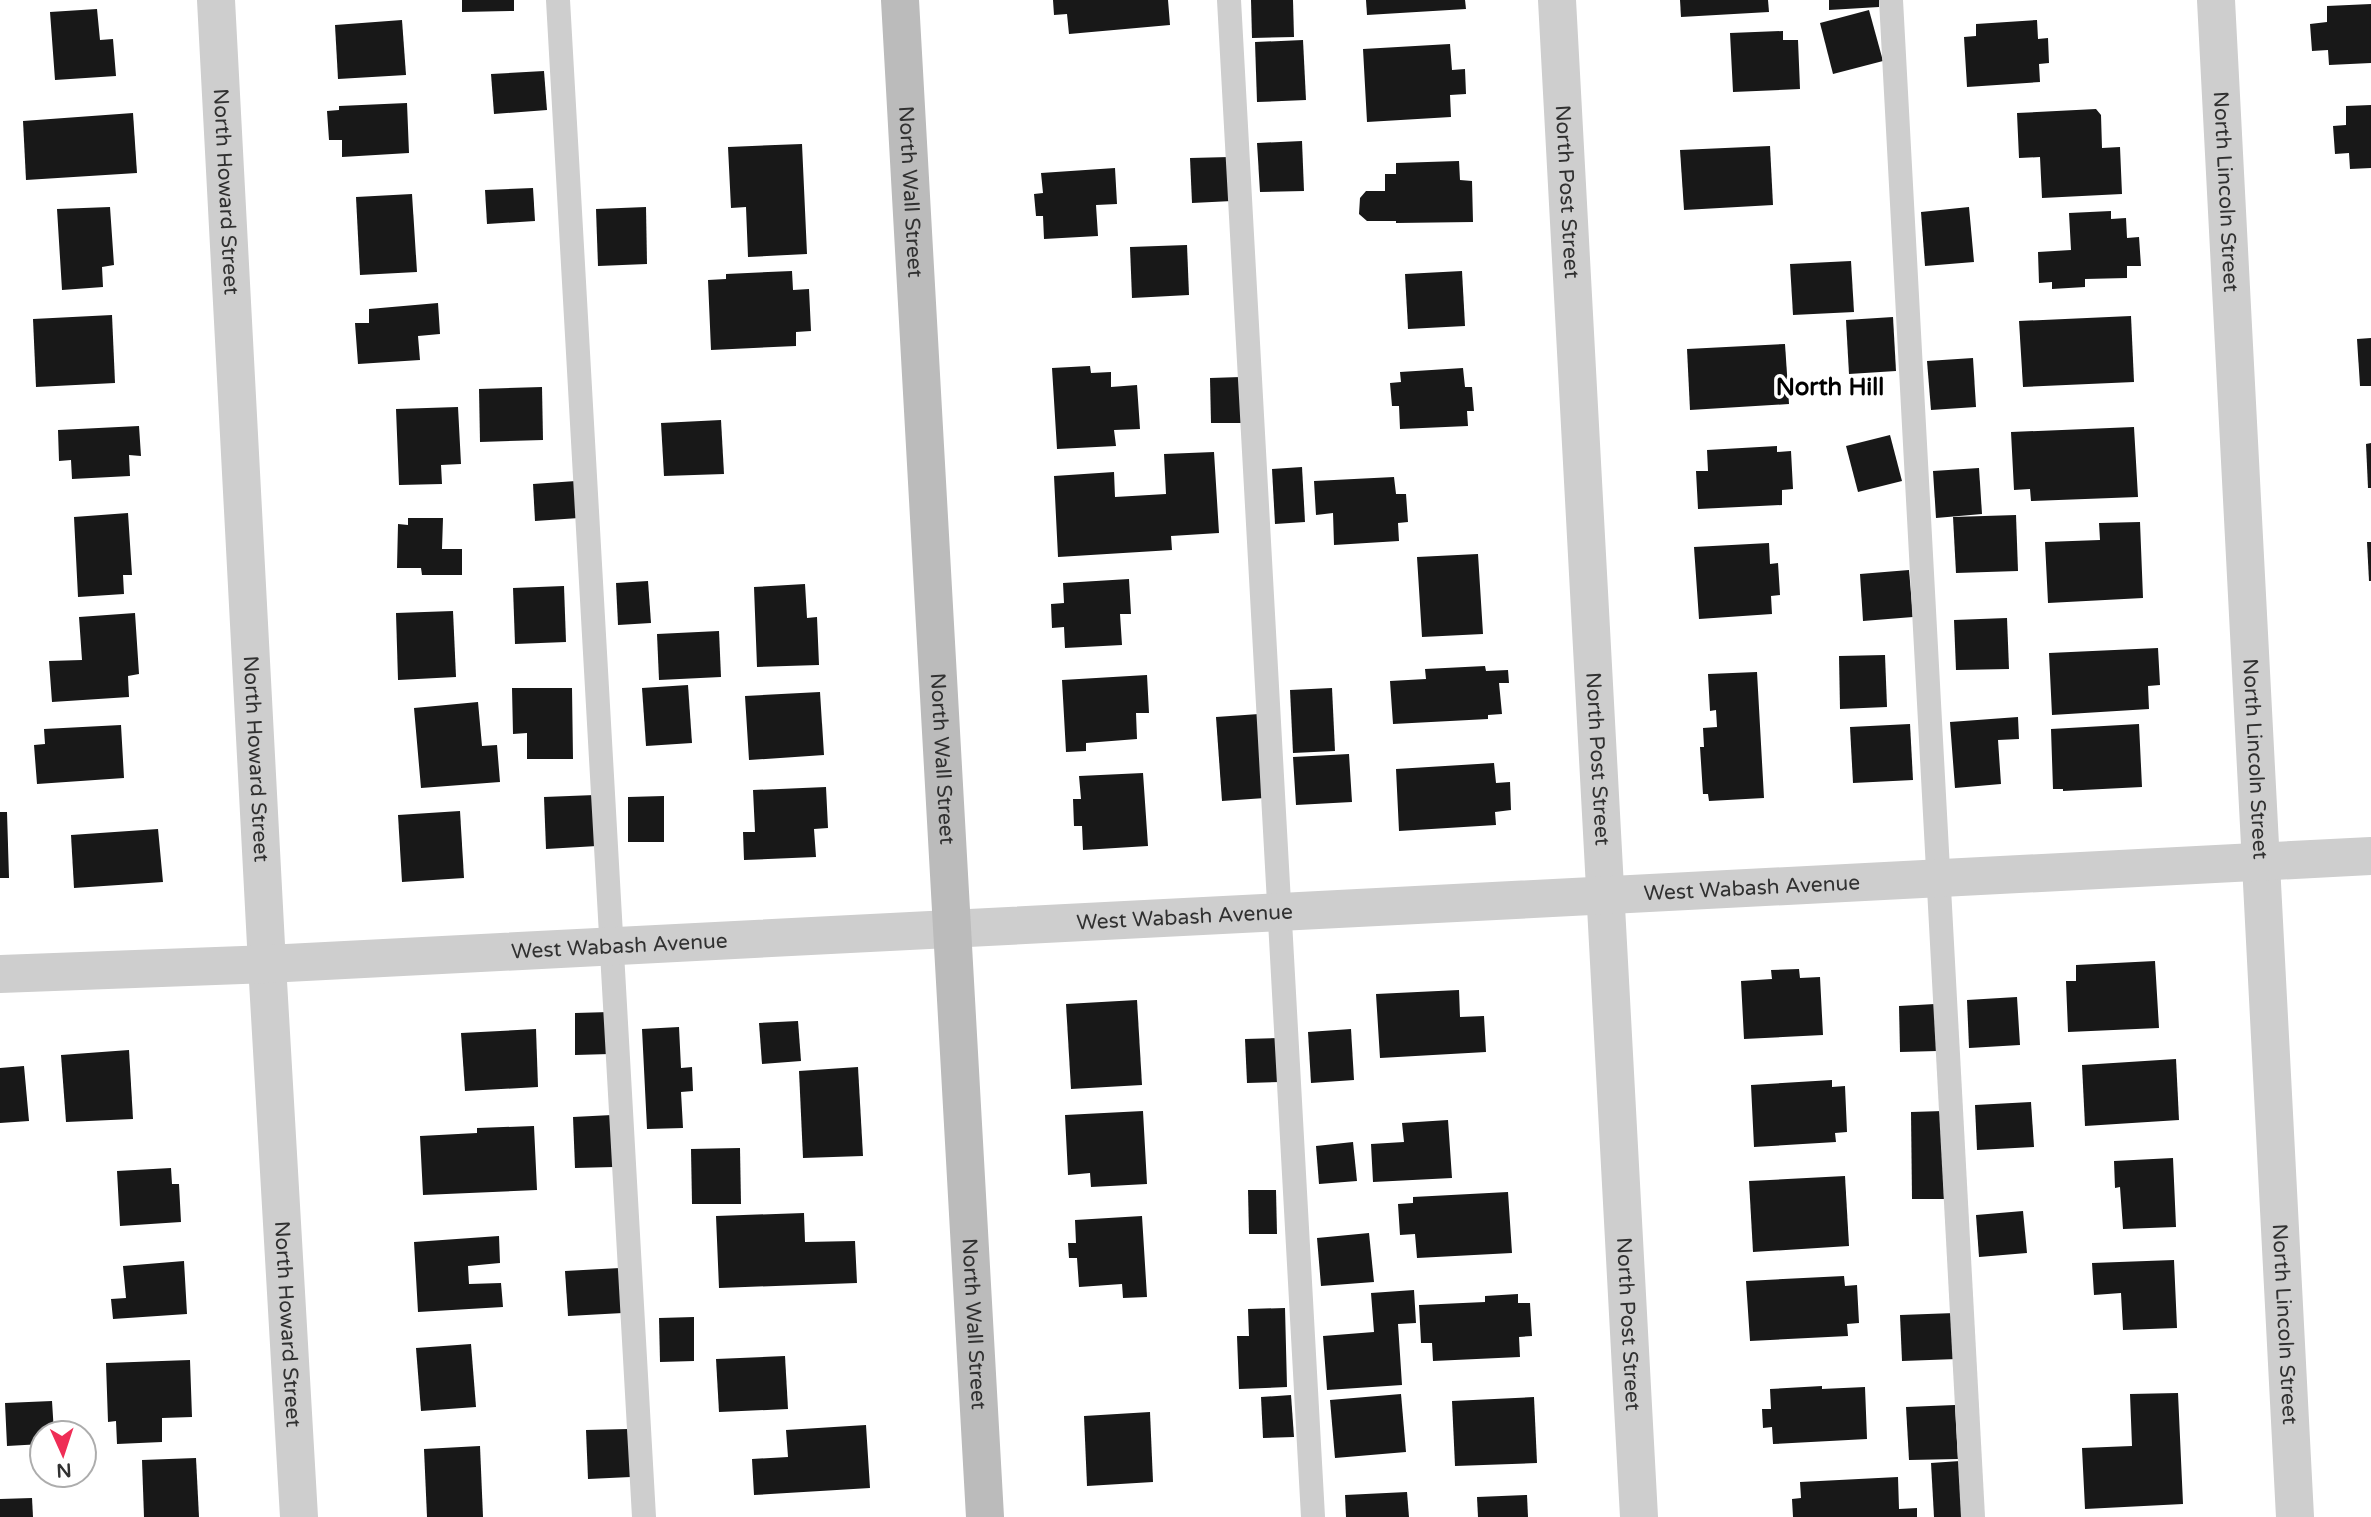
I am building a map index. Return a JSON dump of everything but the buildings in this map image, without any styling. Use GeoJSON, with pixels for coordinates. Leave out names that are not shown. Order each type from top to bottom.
{"type":"FeatureCollection","features":[{"type":"Feature","properties":{"kind":"street","name":"North Howard Street"},"geometry":{"type":"LineString","coordinates":[[216,0],[299,1517]]}},
{"type":"Feature","properties":{"kind":"street","name":"North Wall Street"},"geometry":{"type":"LineString","coordinates":[[900,0],[985,1517]]}},
{"type":"Feature","properties":{"kind":"street","name":"North Post Street"},"geometry":{"type":"LineString","coordinates":[[1557,0],[1639,1517]]}},
{"type":"Feature","properties":{"kind":"street","name":"North Lincoln Street"},"geometry":{"type":"LineString","coordinates":[[2216,0],[2295,1517]]}},
{"type":"Feature","properties":{"kind":"street","name":"West Wabash Avenue"},"geometry":{"type":"LineString","coordinates":[[0,974],[267,964],[2371,856]]}},
{"type":"Feature","properties":{"kind":"lane"},"geometry":{"type":"LineString","coordinates":[[558,0],[644,1517]]}},
{"type":"Feature","properties":{"kind":"lane"},"geometry":{"type":"LineString","coordinates":[[1229,0],[1313,1517]]}},
{"type":"Feature","properties":{"kind":"lane"},"geometry":{"type":"LineString","coordinates":[[1891,0],[1973,1517]]}},
{"type":"Feature","properties":{"kind":"district","name":"North Hill"},"geometry":{"type":"Point","coordinates":[1830,387]}}]}
